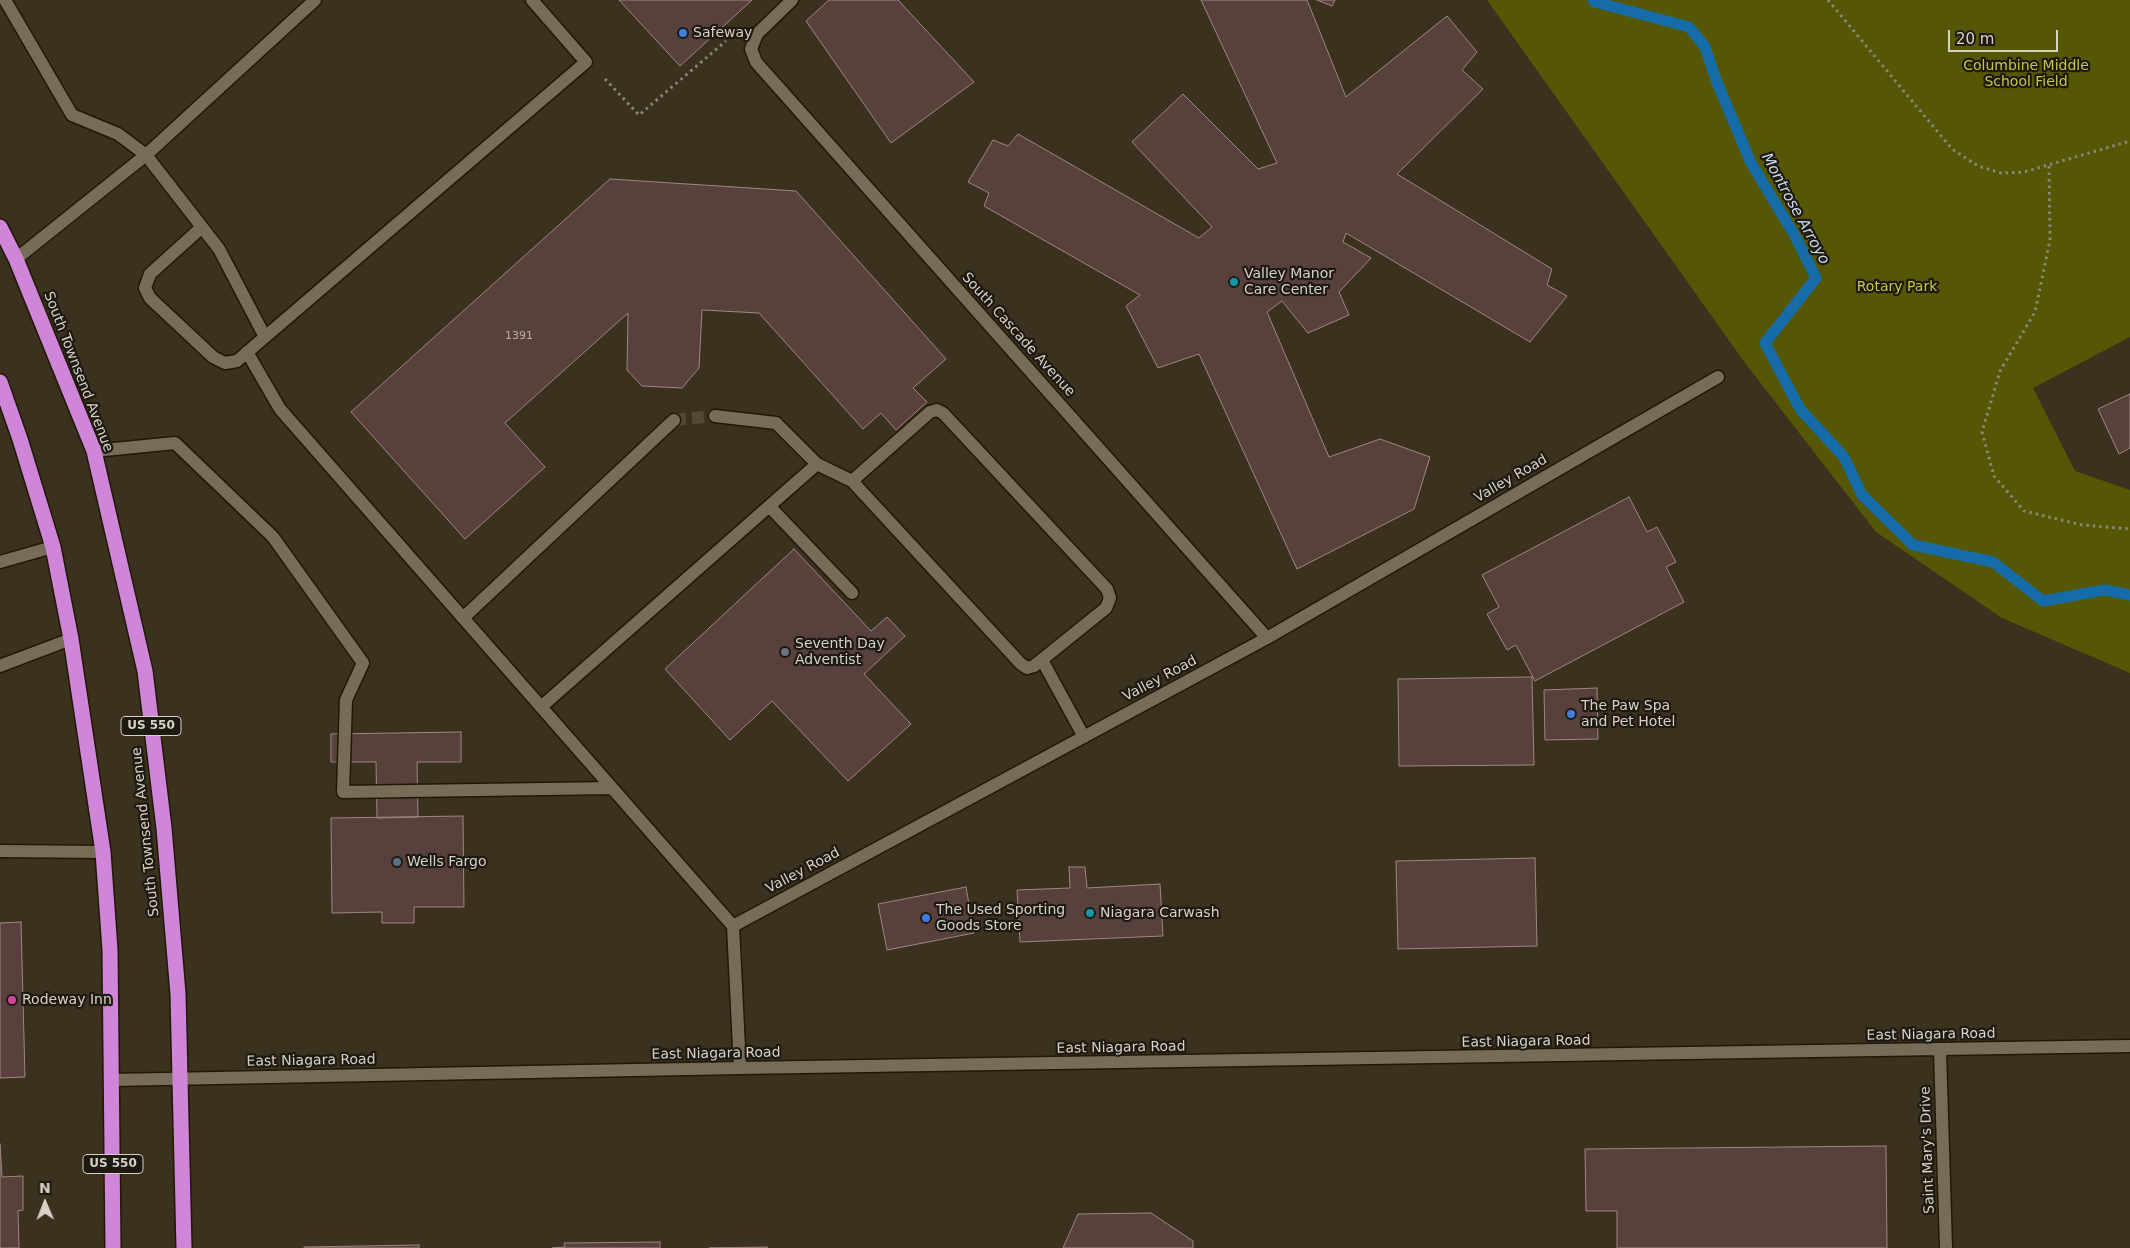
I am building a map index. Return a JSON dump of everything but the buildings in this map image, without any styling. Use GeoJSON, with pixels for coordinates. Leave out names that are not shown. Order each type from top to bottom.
{"type":"FeatureCollection","features":[{"type":"Feature","properties":{"kind":"highway","name":"South Townsend Avenue"},"geometry":{"type":"LineString","coordinates":[[0,227],[16,259],[94,451],[145,671],[164,828],[178,994],[184,1248]]}},
{"type":"Feature","properties":{"kind":"highway","name":"US 550"},"geometry":{"type":"LineString","coordinates":[[0,382],[20,439],[53,547],[71,639],[103,852],[110,950],[113,1248]]}},
{"type":"Feature","properties":{"kind":"street"},"geometry":{"type":"LineString","coordinates":[[5,0],[72,115],[118,134],[146,154],[219,249],[265,337]]}},
{"type":"Feature","properties":{"kind":"street"},"geometry":{"type":"LineString","coordinates":[[16,259],[146,154],[315,0]]}},
{"type":"Feature","properties":{"kind":"street"},"geometry":{"type":"LineString","coordinates":[[202,227],[150,274],[145,288],[150,298],[213,358],[225,363],[237,361],[586,62],[532,0]]}},
{"type":"Feature","properties":{"kind":"street","name":"South Cascade Avenue"},"geometry":{"type":"LineString","coordinates":[[792,0],[757,34],[751,49],[756,62],[1267,638]]}},
{"type":"Feature","properties":{"kind":"street"},"geometry":{"type":"LineString","coordinates":[[248,352],[280,409],[733,926],[740,1068]]}},
{"type":"Feature","properties":{"kind":"street","name":"Valley Road"},"geometry":{"type":"LineString","coordinates":[[733,926],[1267,638],[1718,377]]}},
{"type":"Feature","properties":{"kind":"street"},"geometry":{"type":"LineString","coordinates":[[715,416],[776,423],[817,464],[852,481],[1027,668],[1034,666],[1042,660],[1106,608],[1110,598],[1107,588],[943,413],[937,410],[930,412],[852,481]]}},
{"type":"Feature","properties":{"kind":"street"},"geometry":{"type":"LineString","coordinates":[[463,618],[674,420]]}},
{"type":"Feature","properties":{"kind":"street"},"geometry":{"type":"LineString","coordinates":[[94,451],[175,443],[273,538],[363,663],[346,700],[343,792],[612,788]]}},
{"type":"Feature","properties":{"kind":"street"},"geometry":{"type":"LineString","coordinates":[[541,707],[817,464]]}},
{"type":"Feature","properties":{"kind":"street"},"geometry":{"type":"LineString","coordinates":[[769,506],[852,593]]}},
{"type":"Feature","properties":{"kind":"street"},"geometry":{"type":"LineString","coordinates":[[0,562],[53,547]]}},
{"type":"Feature","properties":{"kind":"street"},"geometry":{"type":"LineString","coordinates":[[0,666],[71,639]]}},
{"type":"Feature","properties":{"kind":"street"},"geometry":{"type":"LineString","coordinates":[[1042,660],[1084,737]]}},
{"type":"Feature","properties":{"kind":"street"},"geometry":{"type":"LineString","coordinates":[[0,851],[103,852]]}},
{"type":"Feature","properties":{"kind":"street","name":"East Niagara Road"},"geometry":{"type":"LineString","coordinates":[[112,1080],[2130,1046]]}},
{"type":"Feature","properties":{"kind":"street","name":"Saint Mary's Drive"},"geometry":{"type":"LineString","coordinates":[[1940,1050],[1946,1248]]}},
{"type":"Feature","properties":{"kind":"path"},"geometry":{"type":"LineString","coordinates":[[1828,0],[1952,148],[1978,166],[2001,173],[2024,172],[2130,140]]}},
{"type":"Feature","properties":{"kind":"path"},"geometry":{"type":"LineString","coordinates":[[600,74],[639,115],[729,38]]}},
{"type":"Feature","properties":{"kind":"path"},"geometry":{"type":"LineString","coordinates":[[2049,166],[2050,240],[2035,312],[2000,371],[1982,432],[1994,476],[2024,511],[2082,525],[2130,529]]}},
{"type":"Feature","properties":{"kind":"green space","name":"Rotary Park"},"geometry":{"type":"Polygon","coordinates":[[[1487,0],[2130,0],[2130,337],[2033,388],[2075,471],[2130,490],[2130,673],[2002,618],[1876,532],[1745,363],[1487,0]]]}},
{"type":"Feature","properties":{"kind":"waterway","name":"Montrose Arroyo"},"geometry":{"type":"LineString","coordinates":[[1593,0],[1689,27],[1705,47],[1716,80],[1751,163],[1795,236],[1816,278],[1765,343],[1800,409],[1844,457],[1862,495],[1913,545],[1993,562],[2043,601],[2105,590],[2130,595]]}},
{"type":"Feature","properties":{"kind":"tunnel"},"geometry":{"type":"LineString","coordinates":[[674,420],[715,416]]}},
{"type":"Feature","properties":{"kind":"place","name":"Safeway"},"geometry":{"type":"Point","coordinates":[683,33]}},
{"type":"Feature","properties":{"kind":"place","name":"Valley Manor Care Center"},"geometry":{"type":"Point","coordinates":[1234,282]}},
{"type":"Feature","properties":{"kind":"place","name":"Seventh Day Adventist"},"geometry":{"type":"Point","coordinates":[785,652]}},
{"type":"Feature","properties":{"kind":"place","name":"The Paw Spa and Pet Hotel"},"geometry":{"type":"Point","coordinates":[1571,714]}},
{"type":"Feature","properties":{"kind":"place","name":"Wells Fargo"},"geometry":{"type":"Point","coordinates":[397,862]}},
{"type":"Feature","properties":{"kind":"place","name":"Niagara Carwash"},"geometry":{"type":"Point","coordinates":[1090,913]}},
{"type":"Feature","properties":{"kind":"place","name":"The Used Sporting Goods Store"},"geometry":{"type":"Point","coordinates":[926,918]}},
{"type":"Feature","properties":{"kind":"place","name":"Rodeway Inn"},"geometry":{"type":"Point","coordinates":[12,1000]}},
{"type":"Feature","properties":{"kind":"park label","name":"Columbine Middle School Field"},"geometry":{"type":"Point","coordinates":[2026,74]}}]}
